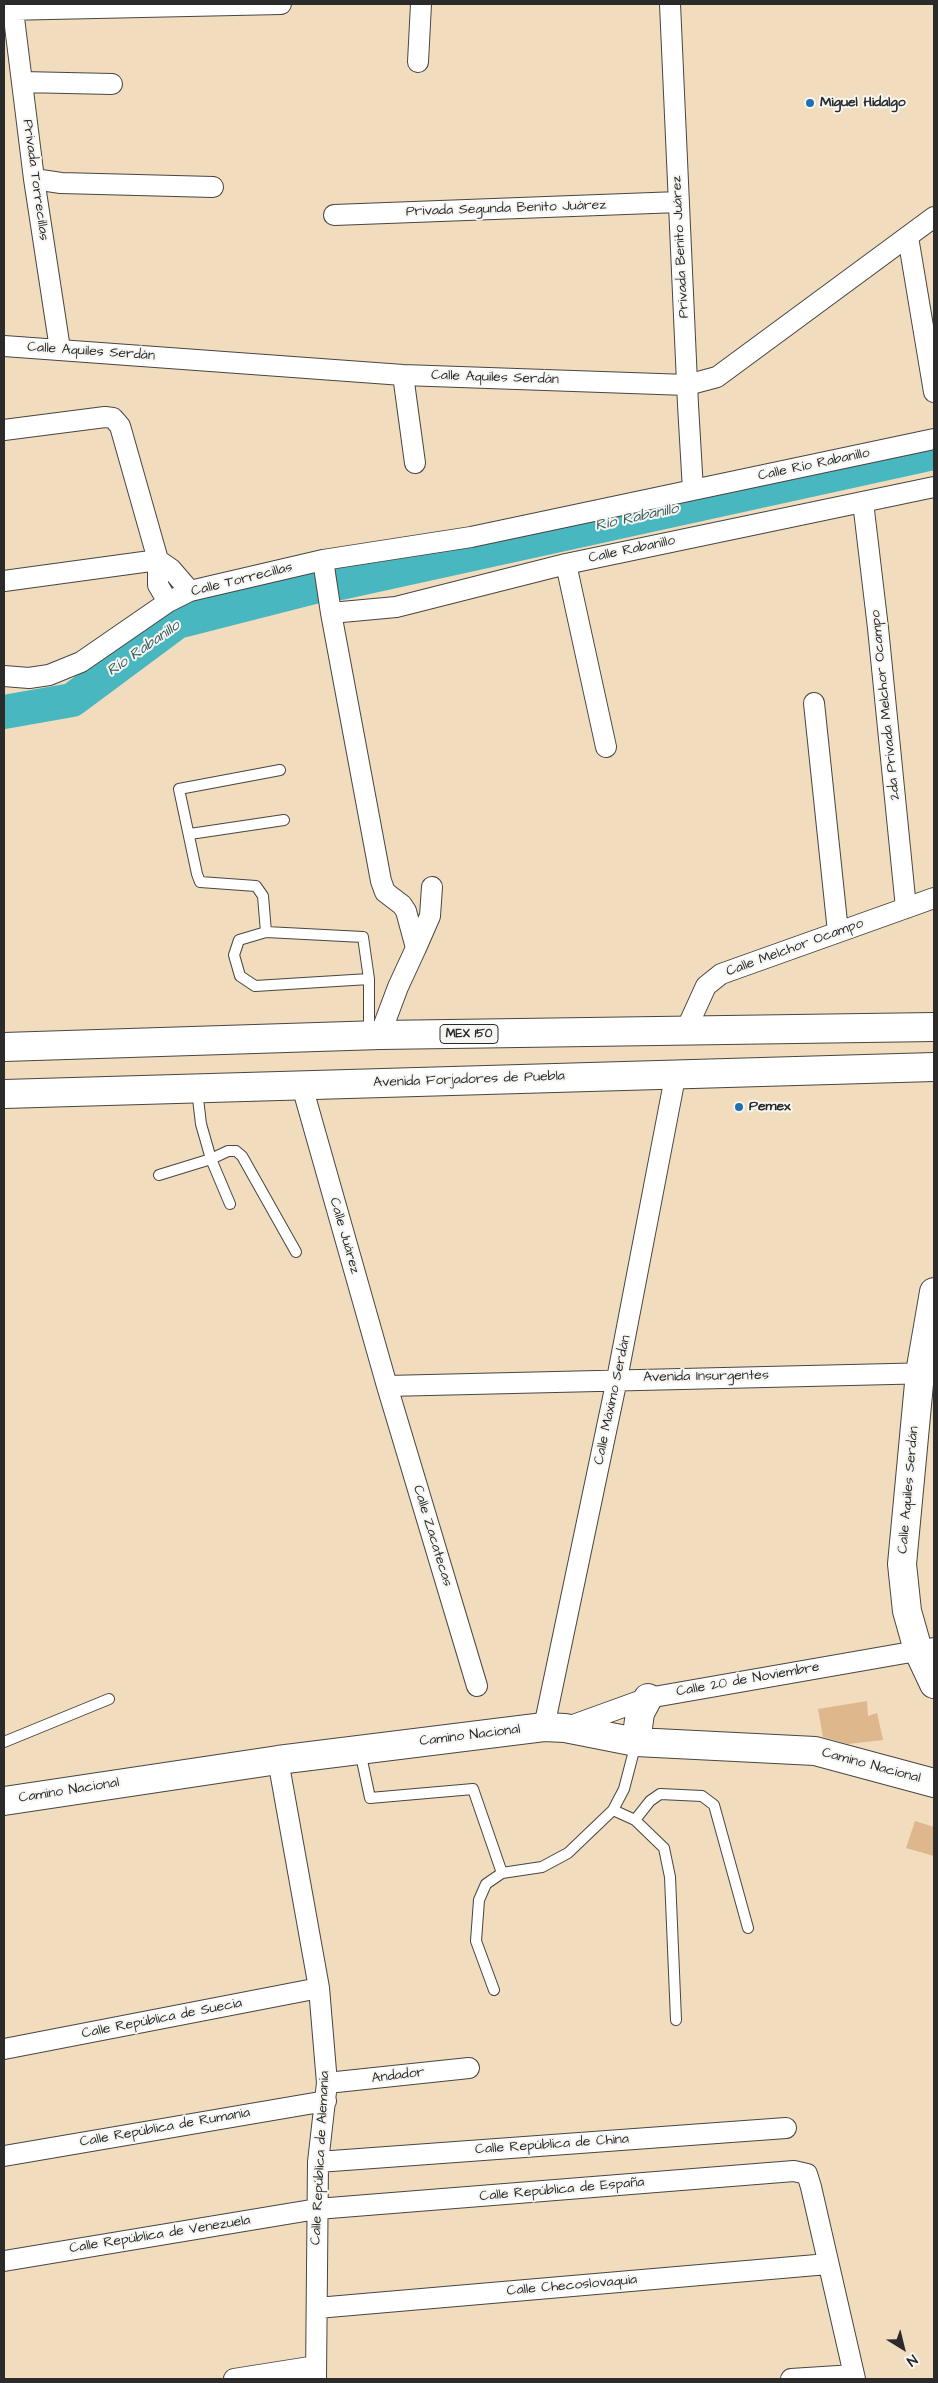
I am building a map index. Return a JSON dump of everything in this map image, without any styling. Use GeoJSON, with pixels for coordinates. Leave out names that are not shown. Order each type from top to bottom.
{"type":"FeatureCollection","features":[{"type":"Feature","properties":{"kind":"main road","name":"MEX 150"},"geometry":{"type":"LineString","coordinates":[[4,1047],[375,1035],[934,1027]]}},
{"type":"Feature","properties":{"kind":"main road","name":"Avenida Forjadores de Puebla"},"geometry":{"type":"LineString","coordinates":[[4,1094],[302,1086],[676,1072],[934,1066]]}},
{"type":"Feature","properties":{"kind":"main road","name":"Calle Aquiles Serdán"},"geometry":{"type":"LineString","coordinates":[[934,1292],[927,1373],[902,1564],[907,1610],[926,1649],[934,1684]]}},
{"type":"Feature","properties":{"kind":"main road"},"geometry":{"type":"LineString","coordinates":[[636,1742],[640,1713],[648,1698]]}},
{"type":"Feature","properties":{"kind":"main road","name":"Camino Nacional"},"geometry":{"type":"LineString","coordinates":[[4,1801],[278,1760],[555,1727],[636,1742],[815,1751],[934,1783]]}},
{"type":"Feature","properties":{"kind":"street"},"geometry":{"type":"LineString","coordinates":[[8,10],[136,5],[281,4]]}},
{"type":"Feature","properties":{"kind":"street"},"geometry":{"type":"LineString","coordinates":[[418,62],[420,4]]}},
{"type":"Feature","properties":{"kind":"street","name":"Privada Benito Juárez"},"geometry":{"type":"LineString","coordinates":[[670,4],[687,385],[694,490]]}},
{"type":"Feature","properties":{"kind":"street","name":"Privada Torrecillas"},"geometry":{"type":"LineString","coordinates":[[8,10],[22,82],[34,179],[60,349]]}},
{"type":"Feature","properties":{"kind":"street"},"geometry":{"type":"LineString","coordinates":[[22,82],[112,84]]}},
{"type":"Feature","properties":{"kind":"street"},"geometry":{"type":"LineString","coordinates":[[34,179],[61,183],[214,187]]}},
{"type":"Feature","properties":{"kind":"street","name":"Privada Segunda Benito Juárez"},"geometry":{"type":"LineString","coordinates":[[334,215],[679,202]]}},
{"type":"Feature","properties":{"kind":"street","name":"Calle Aquiles Serdán"},"geometry":{"type":"LineString","coordinates":[[4,346],[403,374],[687,385],[717,377],[934,217]]}},
{"type":"Feature","properties":{"kind":"street"},"geometry":{"type":"LineString","coordinates":[[908,238],[934,392]]}},
{"type":"Feature","properties":{"kind":"street"},"geometry":{"type":"LineString","coordinates":[[403,374],[415,463]]}},
{"type":"Feature","properties":{"kind":"street"},"geometry":{"type":"LineString","coordinates":[[4,430],[105,417],[113,418],[120,426],[158,560],[158,585],[168,602]]}},
{"type":"Feature","properties":{"kind":"street","name":"Calle Río Rabanillo"},"geometry":{"type":"LineString","coordinates":[[471,537],[934,440]]}},
{"type":"Feature","properties":{"kind":"street","name":"Calle Rabanillo"},"geometry":{"type":"LineString","coordinates":[[331,613],[396,607],[566,564],[934,487]]}},
{"type":"Feature","properties":{"kind":"street","name":"2da Privada Melchor Ocampo"},"geometry":{"type":"LineString","coordinates":[[863,502],[878,628],[906,908]]}},
{"type":"Feature","properties":{"kind":"street","name":"Calle Torrecillas"},"geometry":{"type":"LineString","coordinates":[[4,676],[29,678],[49,675],[81,662],[168,602],[190,591],[323,560],[471,537]]}},
{"type":"Feature","properties":{"kind":"street"},"geometry":{"type":"LineString","coordinates":[[4,581],[158,560],[170,569],[190,591]]}},
{"type":"Feature","properties":{"kind":"street"},"geometry":{"type":"LineString","coordinates":[[323,560],[331,613],[381,881],[385,892],[402,905],[406,911],[416,948]]}},
{"type":"Feature","properties":{"kind":"street"},"geometry":{"type":"LineString","coordinates":[[566,564],[606,747]]}},
{"type":"Feature","properties":{"kind":"street"},"geometry":{"type":"LineString","coordinates":[[814,703],[838,932]]}},
{"type":"Feature","properties":{"kind":"street"},"geometry":{"type":"LineString","coordinates":[[375,1035],[430,916],[432,887]]}},
{"type":"Feature","properties":{"kind":"street","name":"Calle Melchor Ocampo"},"geometry":{"type":"LineString","coordinates":[[684,1032],[706,986],[713,979],[934,898]]}},
{"type":"Feature","properties":{"kind":"street","name":"Calle Máximo Serdán"},"geometry":{"type":"LineString","coordinates":[[555,1727],[617,1379],[676,1072]]}},
{"type":"Feature","properties":{"kind":"street","name":"Calle Juárez"},"geometry":{"type":"LineString","coordinates":[[302,1086],[387,1386]]}},
{"type":"Feature","properties":{"kind":"street","name":"Avenida Insurgentes"},"geometry":{"type":"LineString","coordinates":[[387,1386],[927,1373]]}},
{"type":"Feature","properties":{"kind":"street","name":"Calle Zacatecas"},"geometry":{"type":"LineString","coordinates":[[387,1386],[477,1686]]}},
{"type":"Feature","properties":{"kind":"street","name":"Calle 20 de Noviembre"},"geometry":{"type":"LineString","coordinates":[[555,1727],[648,1698],[926,1649]]}},
{"type":"Feature","properties":{"kind":"street","name":"Calle República de Alemania"},"geometry":{"type":"LineString","coordinates":[[278,1760],[319,1988],[327,2092],[318,2162],[316,2373]]}},
{"type":"Feature","properties":{"kind":"street","name":"Calle República de Suecia"},"geometry":{"type":"LineString","coordinates":[[4,2049],[319,1988]]}},
{"type":"Feature","properties":{"kind":"street","name":"Andador"},"geometry":{"type":"LineString","coordinates":[[327,2092],[468,2068]]}},
{"type":"Feature","properties":{"kind":"street","name":"Calle República de Rumania"},"geometry":{"type":"LineString","coordinates":[[4,2156],[327,2092]]}},
{"type":"Feature","properties":{"kind":"street","name":"Calle República de China"},"geometry":{"type":"LineString","coordinates":[[318,2162],[786,2128]]}},
{"type":"Feature","properties":{"kind":"street","name":"Calle República de España"},"geometry":{"type":"LineString","coordinates":[[317,2209],[794,2171],[807,2174],[828,2264]]}},
{"type":"Feature","properties":{"kind":"street","name":"Calle República de Venezuela"},"geometry":{"type":"LineString","coordinates":[[4,2261],[317,2209]]}},
{"type":"Feature","properties":{"kind":"street"},"geometry":{"type":"LineString","coordinates":[[791,2379],[855,2377],[828,2264]]}},
{"type":"Feature","properties":{"kind":"street","name":"Calle Checoslovaquia"},"geometry":{"type":"LineString","coordinates":[[316,2308],[828,2264]]}},
{"type":"Feature","properties":{"kind":"street"},"geometry":{"type":"LineString","coordinates":[[234,2379],[316,2373]]}},
{"type":"Feature","properties":{"kind":"lane"},"geometry":{"type":"LineString","coordinates":[[266,932],[263,896],[256,886],[200,882],[179,789],[280,770]]}},
{"type":"Feature","properties":{"kind":"lane"},"geometry":{"type":"LineString","coordinates":[[190,834],[284,820]]}},
{"type":"Feature","properties":{"kind":"lane"},"geometry":{"type":"LineString","coordinates":[[369,979],[255,986],[240,976],[234,955],[239,940],[266,932],[364,937],[369,979],[375,1035]]}},
{"type":"Feature","properties":{"kind":"lane"},"geometry":{"type":"LineString","coordinates":[[197,1089],[202,1124],[211,1159],[230,1204]]}},
{"type":"Feature","properties":{"kind":"lane"},"geometry":{"type":"LineString","coordinates":[[159,1175],[211,1159],[228,1151],[236,1151],[242,1156],[296,1252]]}},
{"type":"Feature","properties":{"kind":"lane"},"geometry":{"type":"LineString","coordinates":[[4,1742],[109,1699]]}},
{"type":"Feature","properties":{"kind":"lane"},"geometry":{"type":"LineString","coordinates":[[494,1990],[476,1941],[479,1900],[486,1884],[502,1873],[542,1867],[568,1853],[613,1810],[624,1789],[636,1742]]}},
{"type":"Feature","properties":{"kind":"lane"},"geometry":{"type":"LineString","coordinates":[[359,1750],[370,1798],[473,1789],[502,1873]]}},
{"type":"Feature","properties":{"kind":"lane"},"geometry":{"type":"LineString","coordinates":[[635,1820],[650,1801],[660,1794],[702,1796],[714,1805],[748,1928]]}},
{"type":"Feature","properties":{"kind":"lane"},"geometry":{"type":"LineString","coordinates":[[613,1810],[635,1820],[664,1848],[670,1876],[676,2020]]}},
{"type":"Feature","properties":{"kind":"building"},"geometry":{"type":"Polygon","coordinates":[[[867,1701],[868,1716],[877,1713],[883,1740],[848,1744],[823,1737],[818,1709],[867,1701]]]}},
{"type":"Feature","properties":{"kind":"building"},"geometry":{"type":"Polygon","coordinates":[[[915,1821],[934,1827],[934,1856],[906,1848],[915,1821]]]}},
{"type":"Feature","properties":{"kind":"waterway","name":"Río Rabanillo"},"geometry":{"type":"LineString","coordinates":[[341,583],[934,453]]}},
{"type":"Feature","properties":{"kind":"waterway","name":"Río Rabanillo"},"geometry":{"type":"LineString","coordinates":[[4,712],[72,700],[177,622],[318,586]]}},
{"type":"Feature","properties":{"kind":"place","name":"Miguel Hidalgo"},"geometry":{"type":"Point","coordinates":[810,103]}},
{"type":"Feature","properties":{"kind":"place","name":"Pemex"},"geometry":{"type":"Point","coordinates":[739,1107]}}]}
